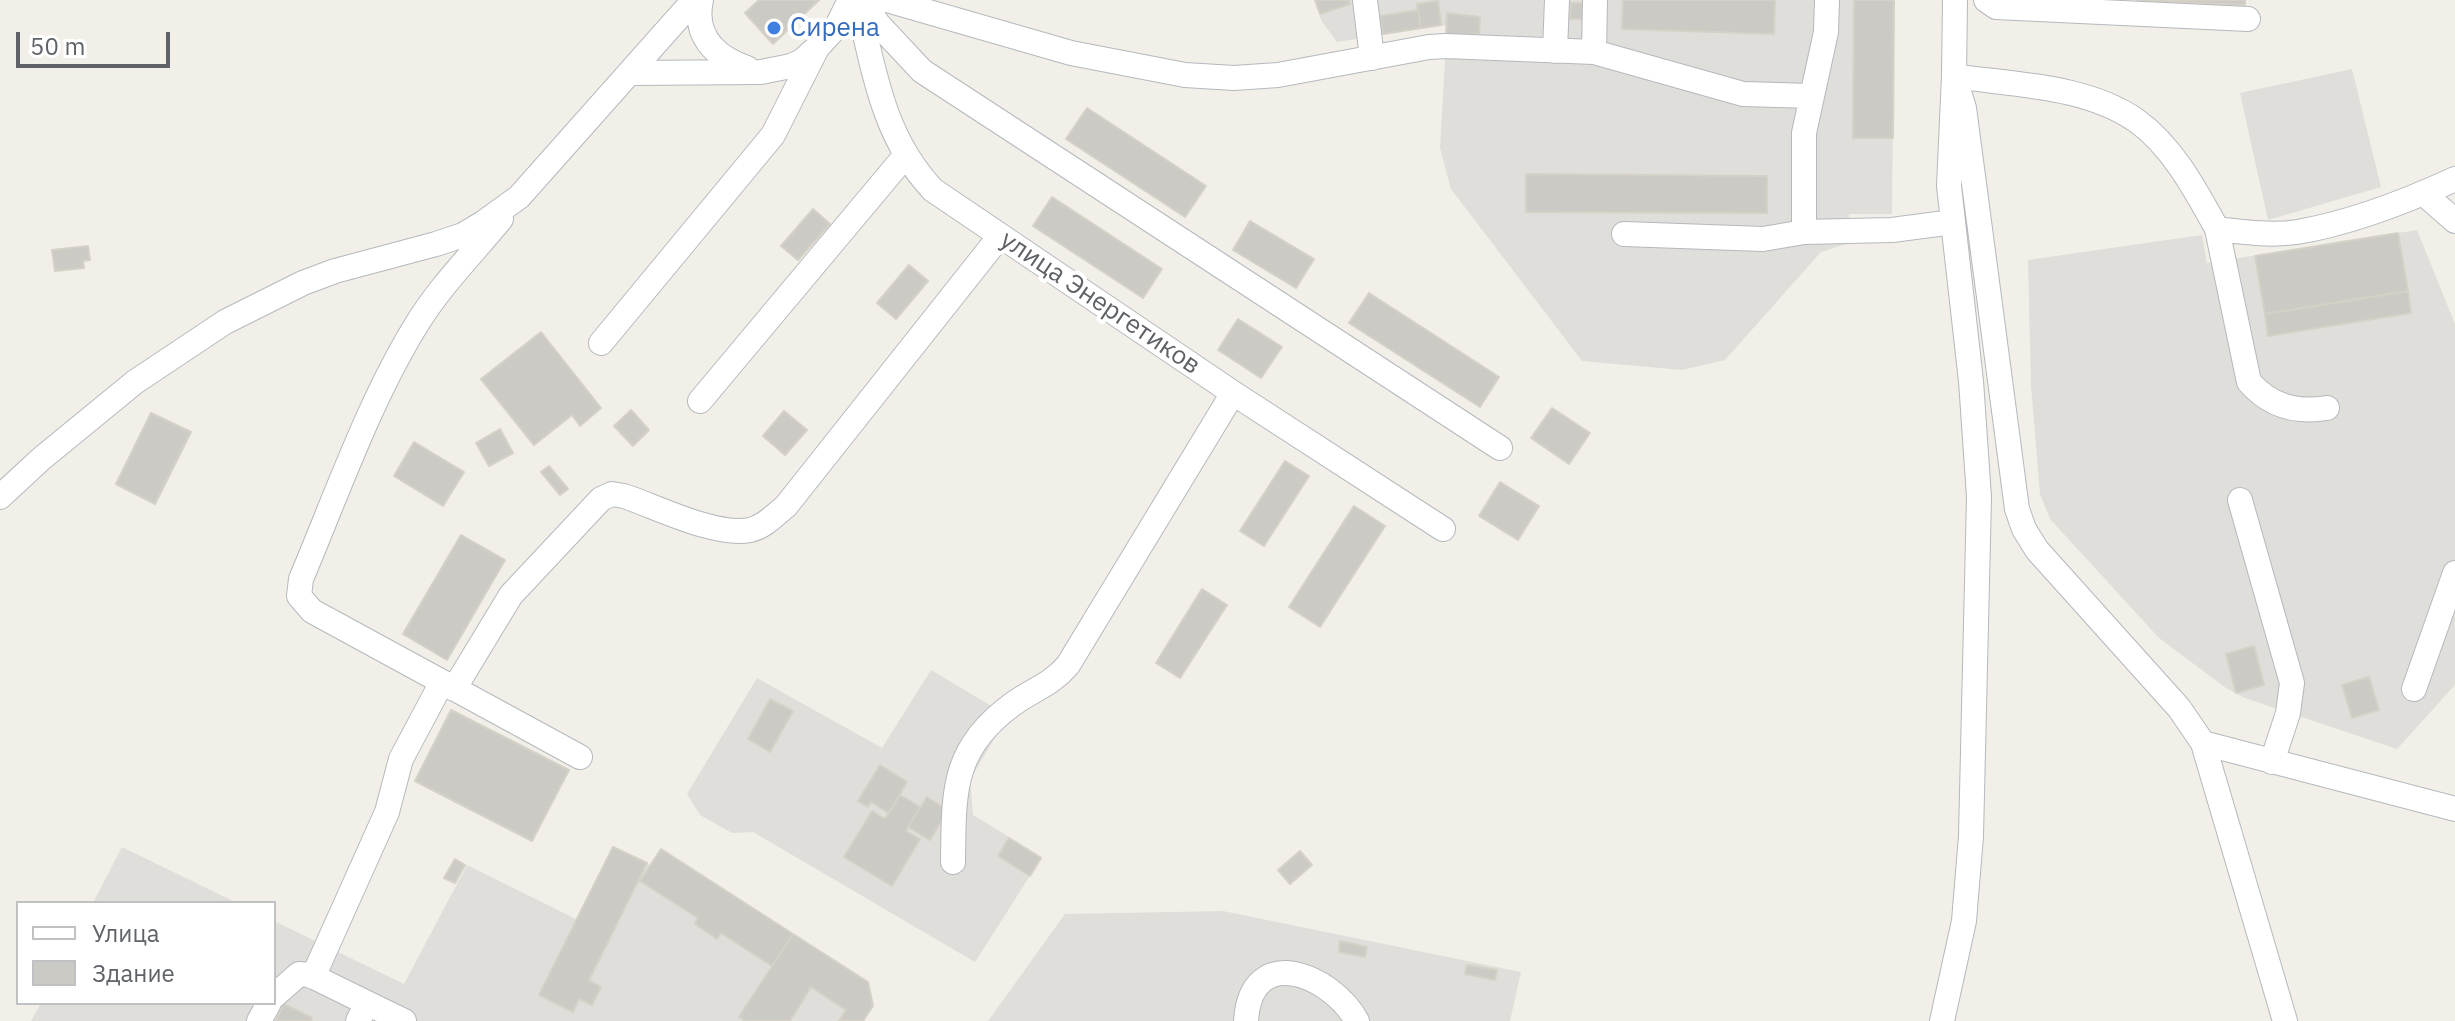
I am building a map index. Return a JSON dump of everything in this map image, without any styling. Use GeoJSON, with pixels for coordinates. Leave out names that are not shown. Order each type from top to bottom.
{"type":"FeatureCollection","features":[{"type":"Feature","properties":{"kind":"street"},"geometry":{"type":"LineString","coordinates":[[580,757],[312,611],[303,603],[298,588],[376,403],[404,346],[436,296],[519,197],[694,0]]}},
{"type":"Feature","properties":{"kind":"street"},"geometry":{"type":"LineString","coordinates":[[701,0],[699,23],[705,41],[726,59],[761,72]]}},
{"type":"Feature","properties":{"kind":"street"},"geometry":{"type":"LineString","coordinates":[[630,73],[761,72],[791,66],[817,48],[837,26],[850,0]]}},
{"type":"Feature","properties":{"kind":"street"},"geometry":{"type":"LineString","coordinates":[[860,0],[922,71],[1500,448]]}},
{"type":"Feature","properties":{"kind":"street","name":"улица Энергетиков"},"geometry":{"type":"LineString","coordinates":[[860,0],[881,99],[892,131],[905,156],[933,190],[1233,393],[1443,529]]}},
{"type":"Feature","properties":{"kind":"street"},"geometry":{"type":"LineString","coordinates":[[887,0],[1071,53],[1185,75],[1234,78],[1278,75],[1437,46],[1594,52],[1743,94],[1812,96]]}},
{"type":"Feature","properties":{"kind":"street"},"geometry":{"type":"LineString","coordinates":[[1365,0],[1372,58]]}},
{"type":"Feature","properties":{"kind":"street"},"geometry":{"type":"LineString","coordinates":[[1555,51],[1557,0]]}},
{"type":"Feature","properties":{"kind":"street"},"geometry":{"type":"LineString","coordinates":[[1594,52],[1595,0]]}},
{"type":"Feature","properties":{"kind":"street"},"geometry":{"type":"LineString","coordinates":[[1804,232],[1804,133],[1826,32],[1827,0]]}},
{"type":"Feature","properties":{"kind":"street"},"geometry":{"type":"LineString","coordinates":[[1942,1021],[1964,921],[1971,836],[1979,513],[1976,431],[1948,162],[1955,0]]}},
{"type":"Feature","properties":{"kind":"street"},"geometry":{"type":"LineString","coordinates":[[1986,0],[1996,7],[2248,19]]}},
{"type":"Feature","properties":{"kind":"street"},"geometry":{"type":"LineString","coordinates":[[601,343],[773,135],[817,48]]}},
{"type":"Feature","properties":{"kind":"street"},"geometry":{"type":"LineString","coordinates":[[1954,76],[2078,96],[2112,106],[2139,123],[2191,182],[2217,229],[2249,382],[2259,393],[2294,410],[2327,408]]}},
{"type":"Feature","properties":{"kind":"street"},"geometry":{"type":"LineString","coordinates":[[1954,76],[1964,108],[2017,509],[2024,529],[2037,550],[2179,708],[2203,743],[2285,1021]]}},
{"type":"Feature","properties":{"kind":"street"},"geometry":{"type":"LineString","coordinates":[[700,401],[905,156]]}},
{"type":"Feature","properties":{"kind":"street"},"geometry":{"type":"LineString","coordinates":[[2217,229],[2295,232],[2343,222],[2455,179]]}},
{"type":"Feature","properties":{"kind":"street"},"geometry":{"type":"LineString","coordinates":[[2423,193],[2455,209]]}},
{"type":"Feature","properties":{"kind":"street"},"geometry":{"type":"LineString","coordinates":[[2423,193],[2455,221]]}},
{"type":"Feature","properties":{"kind":"street"},"geometry":{"type":"LineString","coordinates":[[0,497],[135,382],[225,322],[303,283],[335,271],[463,235],[519,197]]}},
{"type":"Feature","properties":{"kind":"street"},"geometry":{"type":"LineString","coordinates":[[1624,234],[1763,239],[1804,232],[1892,230],[1953,222]]}},
{"type":"Feature","properties":{"kind":"street"},"geometry":{"type":"LineString","coordinates":[[313,977],[387,812],[401,759],[511,595],[601,499],[612,494],[731,530],[750,530],[768,522],[786,506],[1000,236]]}},
{"type":"Feature","properties":{"kind":"street"},"geometry":{"type":"LineString","coordinates":[[953,862],[954,795],[965,759],[999,714],[1055,680],[1068,665],[1233,393]]}},
{"type":"Feature","properties":{"kind":"street"},"geometry":{"type":"LineString","coordinates":[[2240,500],[2292,683],[2288,713],[2272,762]]}},
{"type":"Feature","properties":{"kind":"street"},"geometry":{"type":"LineString","coordinates":[[2414,689],[2455,573]]}},
{"type":"Feature","properties":{"kind":"street"},"geometry":{"type":"LineString","coordinates":[[2203,743],[2455,809]]}},
{"type":"Feature","properties":{"kind":"street"},"geometry":{"type":"LineString","coordinates":[[1246,1021],[1252,995],[1261,982],[1272,974],[1287,972],[1308,976],[1324,984],[1341,997],[1357,1021]]}},
{"type":"Feature","properties":{"kind":"street"},"geometry":{"type":"LineString","coordinates":[[276,994],[299,974],[313,977],[362,1012],[404,1021]]}},
{"type":"Feature","properties":{"kind":"shaded area"},"geometry":{"type":"Polygon","coordinates":[[[1315,0],[1894,0],[1892,214],[1849,214],[1846,244],[1821,252],[1725,360],[1682,370],[1582,361],[1451,189],[1440,148],[1447,25],[1337,42],[1321,20],[1315,0]]]}},
{"type":"Feature","properties":{"kind":"shaded area"},"geometry":{"type":"Polygon","coordinates":[[[2352,69],[2381,187],[2268,220],[2240,93],[2352,69]]]}},
{"type":"Feature","properties":{"kind":"shaded area"},"geometry":{"type":"Polygon","coordinates":[[[2417,230],[2455,324],[2455,685],[2397,749],[2245,698],[2226,688],[2159,638],[2050,519],[2040,494],[2031,386],[2028,260],[2202,235],[2207,263],[2417,230]]]}},
{"type":"Feature","properties":{"kind":"shaded area"},"geometry":{"type":"Polygon","coordinates":[[[931,670],[993,707],[1004,722],[970,780],[973,815],[1042,857],[975,962],[753,832],[732,833],[700,815],[687,794],[757,678],[882,748],[931,670]]]}},
{"type":"Feature","properties":{"kind":"shaded area"},"geometry":{"type":"Polygon","coordinates":[[[122,847],[233,901],[94,901],[122,847]]]}},
{"type":"Feature","properties":{"kind":"shaded area"},"geometry":{"type":"Polygon","coordinates":[[[613,847],[650,865],[661,849],[868,982],[873,1006],[863,1021],[31,1021],[40,1005],[276,1005],[276,922],[404,984],[467,865],[576,919],[613,847]]]}},
{"type":"Feature","properties":{"kind":"shaded area"},"geometry":{"type":"Polygon","coordinates":[[[1223,911],[1521,972],[1510,1021],[988,1021],[1065,914],[1223,911]]]}},
{"type":"Feature","properties":{"kind":"building","name":"Сирена"},"geometry":{"type":"Polygon","coordinates":[[[759,0],[819,0],[773,44],[745,13],[759,0]]]}},
{"type":"Feature","properties":{"kind":"building"},"geometry":{"type":"Polygon","coordinates":[[[1315,0],[1349,0],[1350,4],[1320,14],[1315,0]]]}},
{"type":"Feature","properties":{"kind":"building"},"geometry":{"type":"Polygon","coordinates":[[[1623,0],[1775,0],[1774,34],[1622,29],[1623,0]]]}},
{"type":"Feature","properties":{"kind":"building"},"geometry":{"type":"Polygon","coordinates":[[[1854,0],[1894,0],[1893,138],[1853,138],[1854,0]]]}},
{"type":"Feature","properties":{"kind":"building"},"geometry":{"type":"Polygon","coordinates":[[[2136,0],[2245,0],[2245,5],[2136,0]]]}},
{"type":"Feature","properties":{"kind":"building"},"geometry":{"type":"Polygon","coordinates":[[[1438,1],[1441,25],[1421,28],[1417,4],[1438,1]]]}},
{"type":"Feature","properties":{"kind":"building"},"geometry":{"type":"Polygon","coordinates":[[[1571,3],[1584,3],[1584,19],[1570,19],[1571,3]]]}},
{"type":"Feature","properties":{"kind":"building"},"geometry":{"type":"Polygon","coordinates":[[[1418,10],[1421,28],[1383,34],[1380,16],[1418,10]]]}},
{"type":"Feature","properties":{"kind":"building"},"geometry":{"type":"Polygon","coordinates":[[[1447,13],[1480,17],[1479,34],[1446,35],[1447,13]]]}},
{"type":"Feature","properties":{"kind":"building"},"geometry":{"type":"Polygon","coordinates":[[[1087,108],[1206,186],[1185,217],[1066,139],[1087,108]]]}},
{"type":"Feature","properties":{"kind":"building"},"geometry":{"type":"Polygon","coordinates":[[[1526,174],[1767,176],[1767,213],[1526,212],[1526,174]]]}},
{"type":"Feature","properties":{"kind":"building"},"geometry":{"type":"Polygon","coordinates":[[[1052,197],[1162,269],[1143,298],[1033,226],[1052,197]]]}},
{"type":"Feature","properties":{"kind":"building"},"geometry":{"type":"Polygon","coordinates":[[[813,209],[830,224],[798,260],[781,246],[813,209]]]}},
{"type":"Feature","properties":{"kind":"building"},"geometry":{"type":"Polygon","coordinates":[[[1250,221],[1314,259],[1296,288],[1233,250],[1250,221]]]}},
{"type":"Feature","properties":{"kind":"building"},"geometry":{"type":"Polygon","coordinates":[[[2398,233],[2408,291],[2265,314],[2255,256],[2398,233]]]}},
{"type":"Feature","properties":{"kind":"building"},"geometry":{"type":"Polygon","coordinates":[[[88,246],[90,260],[83,261],[84,268],[55,271],[52,250],[88,246]]]}},
{"type":"Feature","properties":{"kind":"building"},"geometry":{"type":"Polygon","coordinates":[[[909,265],[928,281],[896,319],[877,303],[909,265]]]}},
{"type":"Feature","properties":{"kind":"building"},"geometry":{"type":"Polygon","coordinates":[[[2408,291],[2411,313],[2268,336],[2265,314],[2408,291]]]}},
{"type":"Feature","properties":{"kind":"building"},"geometry":{"type":"Polygon","coordinates":[[[1369,293],[1499,377],[1480,407],[1349,323],[1369,293]]]}},
{"type":"Feature","properties":{"kind":"building"},"geometry":{"type":"Polygon","coordinates":[[[1238,319],[1282,347],[1261,378],[1218,350],[1238,319]]]}},
{"type":"Feature","properties":{"kind":"building"},"geometry":{"type":"Polygon","coordinates":[[[541,332],[601,408],[580,426],[572,415],[534,445],[481,379],[541,332]]]}},
{"type":"Feature","properties":{"kind":"building"},"geometry":{"type":"Polygon","coordinates":[[[1552,408],[1590,433],[1569,464],[1531,438],[1552,408]]]}},
{"type":"Feature","properties":{"kind":"building"},"geometry":{"type":"Polygon","coordinates":[[[631,410],[649,430],[633,446],[614,426],[631,410]]]}},
{"type":"Feature","properties":{"kind":"building"},"geometry":{"type":"Polygon","coordinates":[[[784,411],[807,430],[785,455],[763,436],[784,411]]]}},
{"type":"Feature","properties":{"kind":"building"},"geometry":{"type":"Polygon","coordinates":[[[151,413],[191,432],[155,504],[116,484],[151,413]]]}},
{"type":"Feature","properties":{"kind":"building"},"geometry":{"type":"Polygon","coordinates":[[[500,429],[513,453],[489,466],[476,443],[500,429]]]}},
{"type":"Feature","properties":{"kind":"building"},"geometry":{"type":"Polygon","coordinates":[[[414,442],[464,472],[443,506],[394,476],[414,442]]]}},
{"type":"Feature","properties":{"kind":"building"},"geometry":{"type":"Polygon","coordinates":[[[1285,461],[1309,476],[1264,546],[1240,531],[1285,461]]]}},
{"type":"Feature","properties":{"kind":"building"},"geometry":{"type":"Polygon","coordinates":[[[549,466],[568,489],[560,495],[541,472],[549,466]]]}},
{"type":"Feature","properties":{"kind":"building"},"geometry":{"type":"Polygon","coordinates":[[[1500,482],[1539,506],[1518,540],[1479,516],[1500,482]]]}},
{"type":"Feature","properties":{"kind":"building"},"geometry":{"type":"Polygon","coordinates":[[[1354,506],[1385,526],[1320,627],[1289,607],[1354,506]]]}},
{"type":"Feature","properties":{"kind":"building"},"geometry":{"type":"Polygon","coordinates":[[[461,535],[505,560],[447,660],[403,634],[461,535]]]}},
{"type":"Feature","properties":{"kind":"building"},"geometry":{"type":"Polygon","coordinates":[[[1202,589],[1227,605],[1180,678],[1156,663],[1202,589]]]}},
{"type":"Feature","properties":{"kind":"building"},"geometry":{"type":"Polygon","coordinates":[[[2254,646],[2264,685],[2236,693],[2226,654],[2254,646]]]}},
{"type":"Feature","properties":{"kind":"building"},"geometry":{"type":"Polygon","coordinates":[[[2369,677],[2379,710],[2352,718],[2342,685],[2369,677]]]}},
{"type":"Feature","properties":{"kind":"building"},"geometry":{"type":"Polygon","coordinates":[[[770,699],[793,711],[770,752],[748,739],[770,699]]]}},
{"type":"Feature","properties":{"kind":"building"},"geometry":{"type":"Polygon","coordinates":[[[451,710],[569,770],[532,841],[415,781],[451,710]]]}},
{"type":"Feature","properties":{"kind":"building"},"geometry":{"type":"Polygon","coordinates":[[[880,765],[907,782],[889,813],[871,802],[868,807],[858,801],[880,765]]]}},
{"type":"Feature","properties":{"kind":"building"},"geometry":{"type":"Polygon","coordinates":[[[900,795],[920,807],[906,831],[920,839],[892,886],[844,857],[872,811],[885,819],[900,795]]]}},
{"type":"Feature","properties":{"kind":"building"},"geometry":{"type":"Polygon","coordinates":[[[927,797],[948,811],[930,840],[908,827],[927,797]]]}},
{"type":"Feature","properties":{"kind":"building"},"geometry":{"type":"Polygon","coordinates":[[[1009,838],[1041,858],[1030,876],[998,856],[1009,838]]]}},
{"type":"Feature","properties":{"kind":"building"},"geometry":{"type":"Polygon","coordinates":[[[613,847],[647,863],[589,980],[601,987],[592,1005],[579,999],[573,1012],[539,995],[613,847]]]}},
{"type":"Feature","properties":{"kind":"building"},"geometry":{"type":"Polygon","coordinates":[[[661,849],[793,934],[772,966],[721,933],[717,939],[695,924],[698,918],[640,881],[661,849]]]}},
{"type":"Feature","properties":{"kind":"building"},"geometry":{"type":"Polygon","coordinates":[[[1300,851],[1312,865],[1290,884],[1278,870],[1300,851]]]}},
{"type":"Feature","properties":{"kind":"building"},"geometry":{"type":"Polygon","coordinates":[[[455,859],[465,865],[455,883],[444,878],[455,859]]]}},
{"type":"Feature","properties":{"kind":"building"},"geometry":{"type":"Polygon","coordinates":[[[793,934],[868,982],[873,1006],[863,1021],[839,1021],[846,1010],[811,987],[790,1021],[746,1021],[739,1017],[793,934]]]}},
{"type":"Feature","properties":{"kind":"building"},"geometry":{"type":"Polygon","coordinates":[[[1340,941],[1367,947],[1365,957],[1339,952],[1340,941]]]}},
{"type":"Feature","properties":{"kind":"building"},"geometry":{"type":"Polygon","coordinates":[[[1467,965],[1497,970],[1495,980],[1465,974],[1467,965]]]}},
{"type":"Feature","properties":{"kind":"building"},"geometry":{"type":"Polygon","coordinates":[[[284,1004],[312,1018],[311,1021],[276,1021],[284,1004]]]}},
{"type":"Feature","properties":{"kind":"place","name":"Сирена"},"geometry":{"type":"Point","coordinates":[774,28]}}]}
